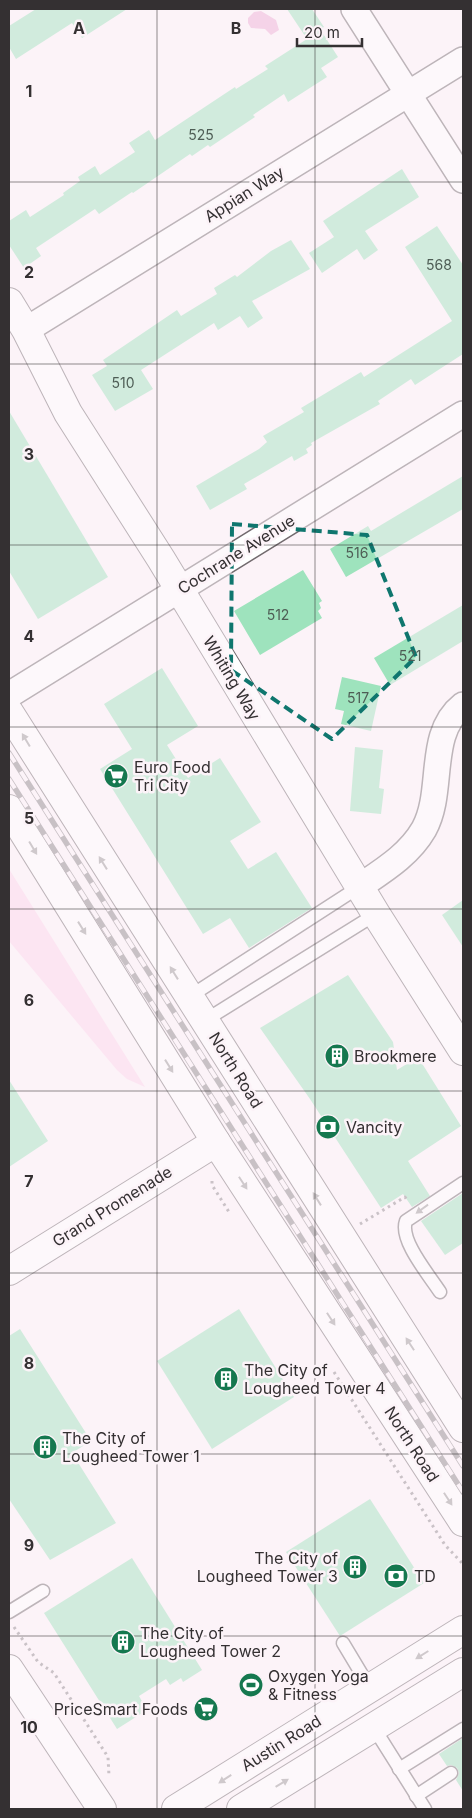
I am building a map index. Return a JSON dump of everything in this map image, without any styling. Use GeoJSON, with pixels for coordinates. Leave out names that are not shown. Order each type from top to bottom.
{"type":"FeatureCollection","features":[{"type":"Feature","properties":{"kind":"main road","name":"Whiting Way"},"geometry":{"type":"LineString","coordinates":[[9,302],[26,330],[68,413],[359,887],[463,1049]]}},
{"type":"Feature","properties":{"kind":"main road","name":"North Road"},"geometry":{"type":"LineString","coordinates":[[9,712],[463,1428]]}},
{"type":"Feature","properties":{"kind":"main road","name":"North Road"},"geometry":{"type":"LineString","coordinates":[[9,809],[216,1142],[463,1522]]}},
{"type":"Feature","properties":{"kind":"main road","name":"Grand Promenade"},"geometry":{"type":"LineString","coordinates":[[9,1271],[216,1142]]}},
{"type":"Feature","properties":{"kind":"main road","name":"Austin Road"},"geometry":{"type":"LineString","coordinates":[[176,1809],[463,1630]]}},
{"type":"Feature","properties":{"kind":"main road"},"geometry":{"type":"LineString","coordinates":[[9,1669],[99,1805]]}},
{"type":"Feature","properties":{"kind":"main road"},"geometry":{"type":"LineString","coordinates":[[241,1809],[462,1674]]}},
{"type":"Feature","properties":{"kind":"street"},"geometry":{"type":"LineString","coordinates":[[354,9],[463,180]]}},
{"type":"Feature","properties":{"kind":"street","name":"Appian Way"},"geometry":{"type":"LineString","coordinates":[[26,330],[463,60]]}},
{"type":"Feature","properties":{"kind":"street","name":"Cochrane Avenue"},"geometry":{"type":"LineString","coordinates":[[9,695],[463,414]]}},
{"type":"Feature","properties":{"kind":"street"},"geometry":{"type":"LineString","coordinates":[[359,887],[405,854],[425,828],[430,815],[443,734],[452,716],[463,705]]}},
{"type":"Feature","properties":{"kind":"lane"},"geometry":{"type":"LineString","coordinates":[[189,997],[359,887]]}},
{"type":"Feature","properties":{"kind":"lane"},"geometry":{"type":"LineString","coordinates":[[204,1021],[376,914]]}},
{"type":"Feature","properties":{"kind":"lane"},"geometry":{"type":"LineString","coordinates":[[440,1292],[407,1241],[404,1228],[406,1221],[463,1182]]}},
{"type":"Feature","properties":{"kind":"lane"},"geometry":{"type":"LineString","coordinates":[[9,1612],[43,1591]]}},
{"type":"Feature","properties":{"kind":"lane"},"geometry":{"type":"LineString","coordinates":[[343,1643],[370,1688]]}},
{"type":"Feature","properties":{"kind":"lane"},"geometry":{"type":"LineString","coordinates":[[374,1728],[425,1809]]}},
{"type":"Feature","properties":{"kind":"lane"},"geometry":{"type":"LineString","coordinates":[[399,1769],[463,1729]]}},
{"type":"Feature","properties":{"kind":"lane"},"geometry":{"type":"LineString","coordinates":[[416,1796],[451,1773]]}},
{"type":"Feature","properties":{"kind":"path"},"geometry":{"type":"LineString","coordinates":[[339,1380],[445,1545],[463,1564]]}},
{"type":"Feature","properties":{"kind":"path"},"geometry":{"type":"LineString","coordinates":[[22,1639],[38,1662],[54,1673],[108,1757],[111,1774],[99,1805]]}},
{"type":"Feature","properties":{"kind":"highlighted area"},"geometry":{"type":"Polygon","coordinates":[[[232,524],[367,535],[416,657],[332,739],[231,670],[232,524]]]}},
{"type":"Feature","properties":{"kind":"shaded area"},"geometry":{"type":"Polygon","coordinates":[[[261,11],[276,20],[279,30],[271,35],[265,29],[251,28],[248,18],[254,12],[261,11]]]}},
{"type":"Feature","properties":{"kind":"shaded area"},"geometry":{"type":"Polygon","coordinates":[[[9,869],[145,1087],[127,1079],[117,1070],[9,941],[9,869]]]}},
{"type":"Feature","properties":{"kind":"building"},"geometry":{"type":"Polygon","coordinates":[[[36,9],[127,9],[82,38],[72,23],[16,59],[9,47],[9,26],[36,9]]]}},
{"type":"Feature","properties":{"kind":"building"},"geometry":{"type":"Polygon","coordinates":[[[287,9],[312,9],[324,27],[320,29],[338,57],[321,68],[327,77],[288,102],[284,94],[253,115],[255,117],[210,147],[208,145],[192,156],[190,154],[99,214],[95,209],[36,248],[41,256],[24,268],[9,245],[9,221],[26,210],[30,217],[64,195],[63,193],[80,181],[78,177],[95,166],[100,175],[135,152],[129,143],[149,130],[155,140],[235,87],[236,89],[268,69],[265,66],[307,39],[287,9]]]}},
{"type":"Feature","properties":{"kind":"building"},"geometry":{"type":"Polygon","coordinates":[[[402,169],[419,197],[365,231],[378,250],[364,260],[357,249],[322,273],[309,253],[334,237],[323,221],[402,169]]]}},
{"type":"Feature","properties":{"kind":"building"},"geometry":{"type":"Polygon","coordinates":[[[437,226],[463,265],[463,354],[415,385],[411,379],[378,401],[380,404],[311,443],[312,445],[306,449],[308,453],[294,461],[292,456],[244,484],[247,489],[210,510],[196,486],[259,449],[267,442],[263,436],[304,412],[301,408],[361,372],[364,377],[452,321],[405,247],[437,226]]]}},
{"type":"Feature","properties":{"kind":"building"},"geometry":{"type":"Polygon","coordinates":[[[291,240],[310,269],[252,301],[263,318],[248,328],[240,316],[218,330],[214,323],[141,370],[153,389],[115,411],[92,375],[107,366],[103,360],[177,310],[181,316],[217,294],[214,288],[235,275],[237,277],[271,251],[291,240]]]}},
{"type":"Feature","properties":{"kind":"building"},"geometry":{"type":"Polygon","coordinates":[[[9,411],[108,577],[38,619],[9,571],[9,411]]]}},
{"type":"Feature","properties":{"kind":"building"},"geometry":{"type":"Polygon","coordinates":[[[463,476],[463,509],[346,577],[330,549],[368,526],[371,531],[463,476]]]}},
{"type":"Feature","properties":{"kind":"building"},"geometry":{"type":"Polygon","coordinates":[[[303,570],[322,601],[319,603],[321,608],[318,611],[322,618],[260,655],[234,611],[303,570]]]}},
{"type":"Feature","properties":{"kind":"building"},"geometry":{"type":"Polygon","coordinates":[[[463,605],[463,641],[390,685],[374,658],[463,605]]]}},
{"type":"Feature","properties":{"kind":"building"},"geometry":{"type":"Polygon","coordinates":[[[162,668],[198,726],[167,745],[188,778],[220,758],[261,822],[230,841],[248,869],[276,852],[312,908],[249,948],[230,918],[203,934],[100,769],[132,749],[104,704],[162,668]]]}},
{"type":"Feature","properties":{"kind":"building"},"geometry":{"type":"Polygon","coordinates":[[[342,677],[381,686],[371,731],[341,724],[344,711],[335,709],[342,677]]]}},
{"type":"Feature","properties":{"kind":"building"},"geometry":{"type":"Polygon","coordinates":[[[355,747],[383,750],[379,788],[384,789],[381,814],[350,811],[355,747]]]}},
{"type":"Feature","properties":{"kind":"building"},"geometry":{"type":"Polygon","coordinates":[[[463,900],[463,947],[442,915],[463,900]]]}},
{"type":"Feature","properties":{"kind":"building"},"geometry":{"type":"Polygon","coordinates":[[[348,975],[393,1042],[397,1070],[418,1057],[461,1126],[408,1161],[430,1196],[412,1207],[403,1194],[381,1208],[310,1099],[260,1028],[348,975]]]}},
{"type":"Feature","properties":{"kind":"building"},"geometry":{"type":"Polygon","coordinates":[[[9,1080],[48,1141],[9,1167],[9,1080]]]}},
{"type":"Feature","properties":{"kind":"building"},"geometry":{"type":"Polygon","coordinates":[[[463,1193],[463,1243],[445,1255],[421,1221],[463,1193]]]}},
{"type":"Feature","properties":{"kind":"building","name":"The City of Lougheed Tower 4"},"geometry":{"type":"Polygon","coordinates":[[[239,1309],[294,1397],[212,1449],[157,1361],[239,1309]]]}},
{"type":"Feature","properties":{"kind":"building","name":"The City of Lougheed Tower 1"},"geometry":{"type":"Polygon","coordinates":[[[20,1329],[91,1441],[72,1453],[116,1523],[50,1560],[9,1499],[9,1336],[20,1329]]]}},
{"type":"Feature","properties":{"kind":"building","name":"The City of Lougheed Tower 3"},"geometry":{"type":"Polygon","coordinates":[[[370,1499],[424,1583],[340,1636],[286,1552],[370,1499]]]}},
{"type":"Feature","properties":{"kind":"building","name":"The City of Lougheed Tower 2"},"geometry":{"type":"Polygon","coordinates":[[[132,1558],[202,1670],[183,1682],[181,1678],[170,1685],[166,1679],[139,1696],[147,1710],[117,1729],[44,1613],[132,1558]]]}},
{"type":"Feature","properties":{"kind":"building"},"geometry":{"type":"Polygon","coordinates":[[[463,1738],[463,1791],[456,1780],[459,1773],[457,1768],[451,1765],[447,1766],[439,1754],[463,1738]]]}},
{"type":"Feature","properties":{"kind":"railway"},"geometry":{"type":"LineString","coordinates":[[9,753],[463,1466]]}},
{"type":"Feature","properties":{"kind":"railway"},"geometry":{"type":"LineString","coordinates":[[9,779],[463,1492]]}},
{"type":"Feature","properties":{"kind":"place","name":"Euro Food Tri City"},"geometry":{"type":"Point","coordinates":[116,776]}},
{"type":"Feature","properties":{"kind":"place","name":"Brookmere"},"geometry":{"type":"Point","coordinates":[337,1056]}},
{"type":"Feature","properties":{"kind":"place","name":"Vancity"},"geometry":{"type":"Point","coordinates":[328,1127]}},
{"type":"Feature","properties":{"kind":"place","name":"The City of Lougheed Tower 4"},"geometry":{"type":"Point","coordinates":[226,1379]}},
{"type":"Feature","properties":{"kind":"place","name":"The City of Lougheed Tower 1"},"geometry":{"type":"Point","coordinates":[45,1447]}},
{"type":"Feature","properties":{"kind":"place","name":"The City of Lougheed Tower 3"},"geometry":{"type":"Point","coordinates":[355,1567]}},
{"type":"Feature","properties":{"kind":"place","name":"TD"},"geometry":{"type":"Point","coordinates":[396,1576]}},
{"type":"Feature","properties":{"kind":"place","name":"The City of Lougheed Tower 2"},"geometry":{"type":"Point","coordinates":[123,1642]}},
{"type":"Feature","properties":{"kind":"place","name":"Oxygen Yoga & Fitness"},"geometry":{"type":"Point","coordinates":[251,1685]}},
{"type":"Feature","properties":{"kind":"place","name":"PriceSmart Foods"},"geometry":{"type":"Point","coordinates":[206,1709]}}]}
